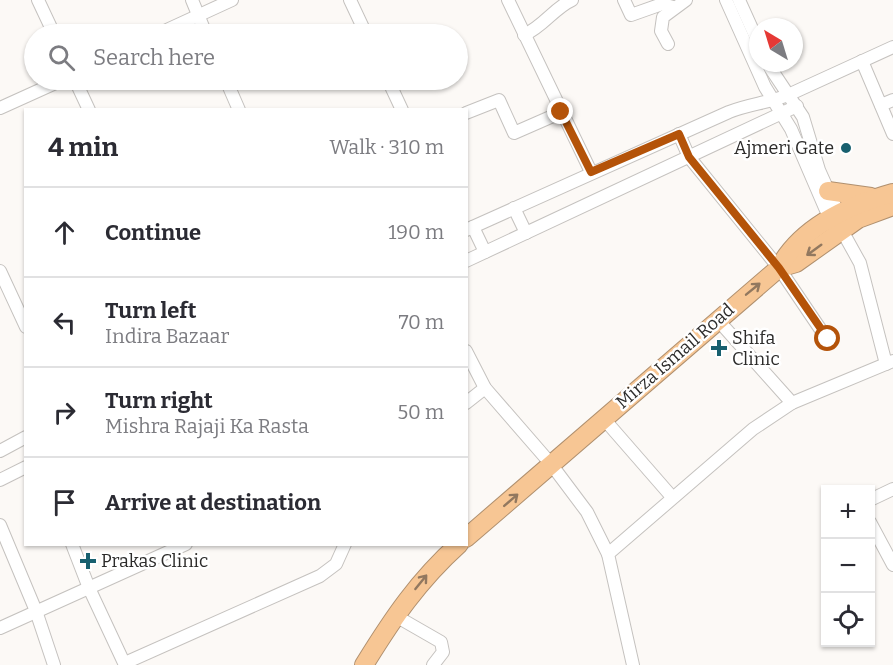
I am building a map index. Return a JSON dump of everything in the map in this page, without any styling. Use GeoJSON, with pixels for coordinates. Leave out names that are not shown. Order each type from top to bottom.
{"type":"FeatureCollection","features":[{"type":"Feature","properties":{"kind":"highway"},"geometry":{"type":"LineString","coordinates":[[828,190],[888,199]]}},
{"type":"Feature","properties":{"kind":"highway","name":"Mirza Ismail Road"},"geometry":{"type":"LineString","coordinates":[[468,536],[717,319],[779,268],[788,251],[888,199]]}},
{"type":"Feature","properties":{"kind":"highway"},"geometry":{"type":"LineString","coordinates":[[367,664],[394,615],[431,569],[457,546]]}},
{"type":"Feature","properties":{"kind":"street"},"geometry":{"type":"LineString","coordinates":[[38,0],[49,24]]}},
{"type":"Feature","properties":{"kind":"street"},"geometry":{"type":"LineString","coordinates":[[192,0],[202,24]]}},
{"type":"Feature","properties":{"kind":"street"},"geometry":{"type":"LineString","coordinates":[[180,24],[232,0]]}},
{"type":"Feature","properties":{"kind":"street"},"geometry":{"type":"LineString","coordinates":[[350,0],[361,24]]}},
{"type":"Feature","properties":{"kind":"street"},"geometry":{"type":"LineString","coordinates":[[508,0],[591,172]]}},
{"type":"Feature","properties":{"kind":"street"},"geometry":{"type":"LineString","coordinates":[[524,35],[540,27],[562,4],[572,0]]}},
{"type":"Feature","properties":{"kind":"street"},"geometry":{"type":"LineString","coordinates":[[624,0],[631,15],[662,4],[673,7]]}},
{"type":"Feature","properties":{"kind":"street"},"geometry":{"type":"LineString","coordinates":[[668,44],[661,24],[673,7],[686,0]]}},
{"type":"Feature","properties":{"kind":"street"},"geometry":{"type":"LineString","coordinates":[[608,554],[753,429],[792,403],[889,362],[860,263],[783,113],[765,87],[726,0]]}},
{"type":"Feature","properties":{"kind":"street"},"geometry":{"type":"LineString","coordinates":[[742,3],[749,20]]}},
{"type":"Feature","properties":{"kind":"street"},"geometry":{"type":"LineString","coordinates":[[485,252],[470,228],[679,134],[750,104],[774,101],[893,46]]}},
{"type":"Feature","properties":{"kind":"street"},"geometry":{"type":"LineString","coordinates":[[862,61],[893,134]]}},
{"type":"Feature","properties":{"kind":"street"},"geometry":{"type":"LineString","coordinates":[[773,72],[797,106],[839,226]]}},
{"type":"Feature","properties":{"kind":"street"},"geometry":{"type":"LineString","coordinates":[[0,108],[40,90]]}},
{"type":"Feature","properties":{"kind":"street"},"geometry":{"type":"LineString","coordinates":[[80,90],[88,108]]}},
{"type":"Feature","properties":{"kind":"street"},"geometry":{"type":"LineString","coordinates":[[230,90],[238,108]]}},
{"type":"Feature","properties":{"kind":"street"},"geometry":{"type":"LineString","coordinates":[[393,90],[401,108]]}},
{"type":"Feature","properties":{"kind":"street"},"geometry":{"type":"LineString","coordinates":[[468,112],[499,100],[514,133],[561,112]]}},
{"type":"Feature","properties":{"kind":"street"},"geometry":{"type":"LineString","coordinates":[[881,105],[893,100]]}},
{"type":"Feature","properties":{"kind":"street"},"geometry":{"type":"LineString","coordinates":[[468,260],[797,106]]}},
{"type":"Feature","properties":{"kind":"street"},"geometry":{"type":"LineString","coordinates":[[679,134],[689,157],[779,268],[828,339]]}},
{"type":"Feature","properties":{"kind":"street"},"geometry":{"type":"LineString","coordinates":[[513,208],[526,233]]}},
{"type":"Feature","properties":{"kind":"street"},"geometry":{"type":"LineString","coordinates":[[0,271],[3,287],[24,324]]}},
{"type":"Feature","properties":{"kind":"street"},"geometry":{"type":"LineString","coordinates":[[717,319],[792,403]]}},
{"type":"Feature","properties":{"kind":"street"},"geometry":{"type":"LineString","coordinates":[[468,355],[484,388],[551,464],[587,512],[608,554],[633,665]]}},
{"type":"Feature","properties":{"kind":"street"},"geometry":{"type":"LineString","coordinates":[[468,400],[484,388]]}},
{"type":"Feature","properties":{"kind":"street"},"geometry":{"type":"LineString","coordinates":[[604,419],[672,497]]}},
{"type":"Feature","properties":{"kind":"street"},"geometry":{"type":"LineString","coordinates":[[0,451],[24,438]]}},
{"type":"Feature","properties":{"kind":"street"},"geometry":{"type":"LineString","coordinates":[[0,480],[24,468]]}},
{"type":"Feature","properties":{"kind":"street"},"geometry":{"type":"LineString","coordinates":[[875,498],[893,489]]}},
{"type":"Feature","properties":{"kind":"street"},"geometry":{"type":"LineString","coordinates":[[0,525],[36,611],[54,665]]}},
{"type":"Feature","properties":{"kind":"street"},"geometry":{"type":"LineString","coordinates":[[875,531],[893,565]]}},
{"type":"Feature","properties":{"kind":"street"},"geometry":{"type":"LineString","coordinates":[[73,546],[89,588],[125,664],[320,576],[336,564],[344,546]]}},
{"type":"Feature","properties":{"kind":"street"},"geometry":{"type":"LineString","coordinates":[[0,628],[182,546]]}},
{"type":"Feature","properties":{"kind":"street"},"geometry":{"type":"LineString","coordinates":[[394,615],[441,642],[443,652],[433,665]]}},
{"type":"Feature","properties":{"kind":"place","name":"Ajmeri Gate"},"geometry":{"type":"Point","coordinates":[846,148]}},
{"type":"Feature","properties":{"kind":"place","name":"Shifa Clinic"},"geometry":{"type":"Point","coordinates":[719,348]}},
{"type":"Feature","properties":{"kind":"place","name":"Prakas Clinic"},"geometry":{"type":"Point","coordinates":[88,561]}},
{"type":"Feature","properties":{"kind":"route"},"geometry":{"type":"LineString","coordinates":[[561,112],[591,172],[679,134],[689,157],[779,268],[828,339]]}}]}
